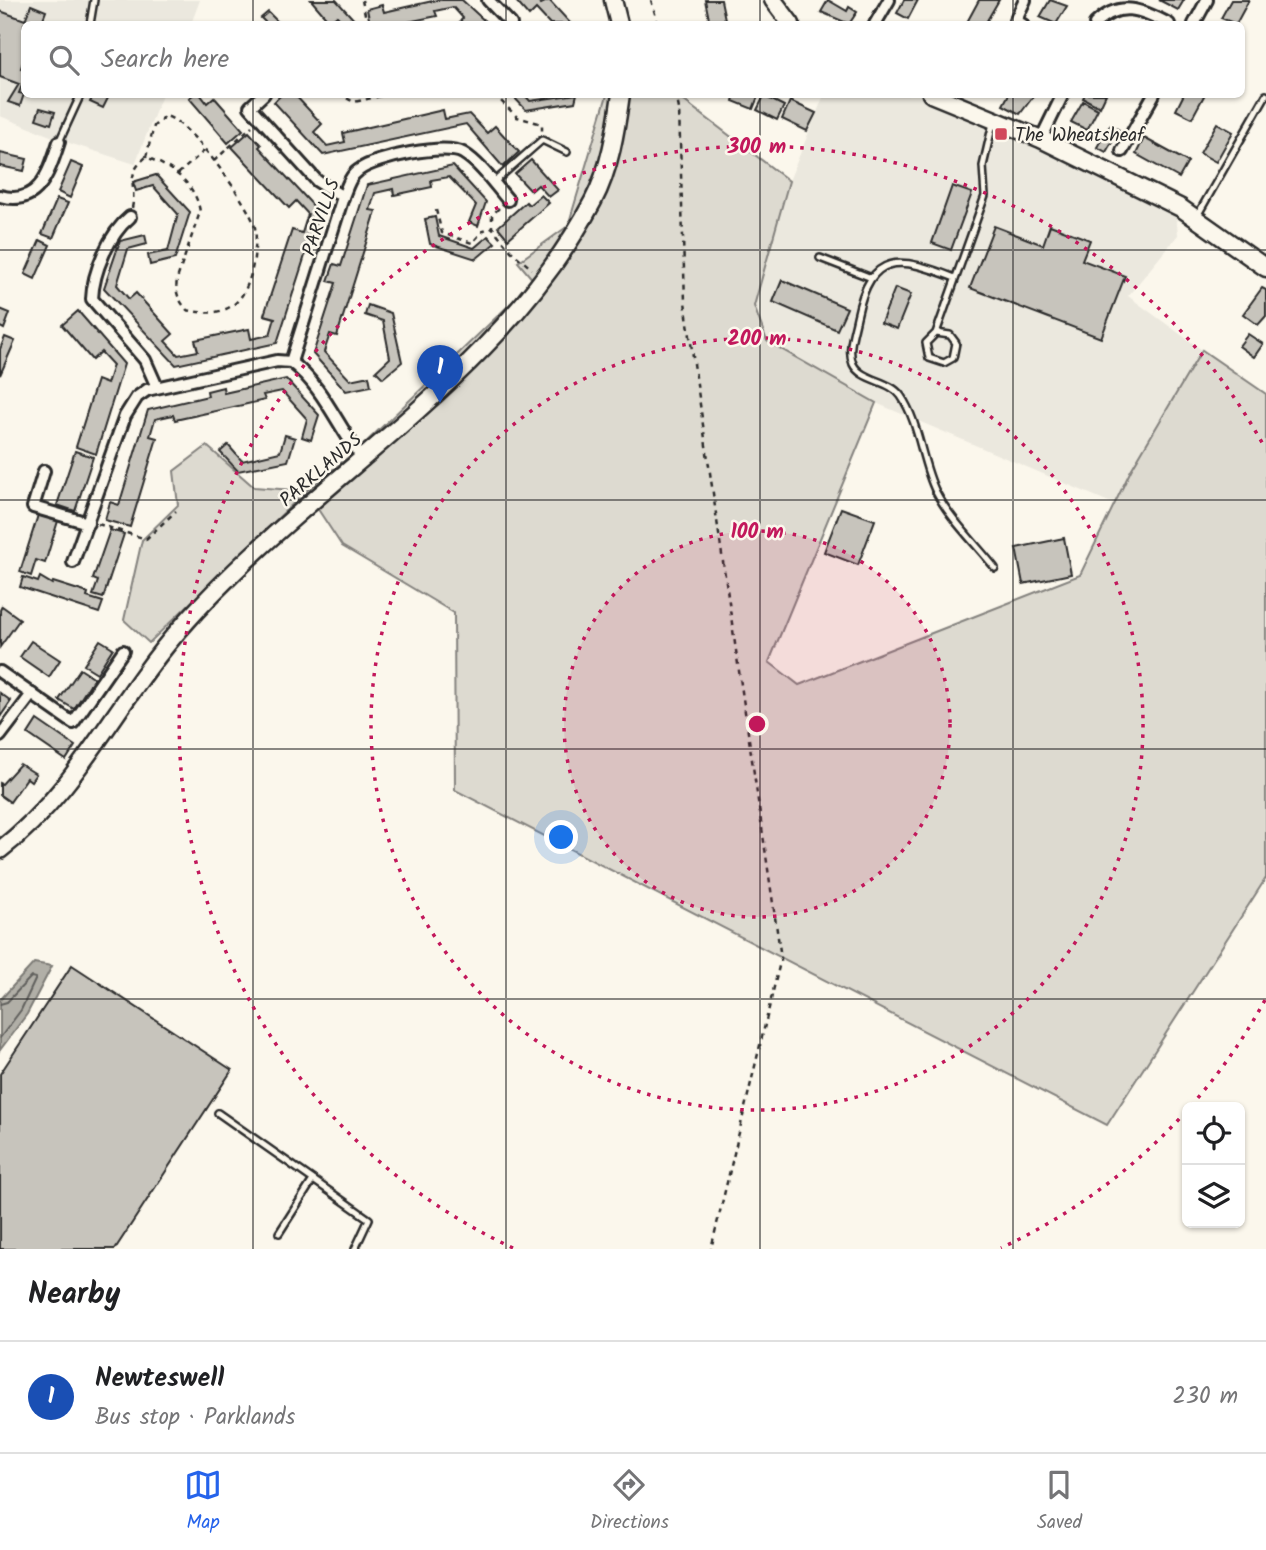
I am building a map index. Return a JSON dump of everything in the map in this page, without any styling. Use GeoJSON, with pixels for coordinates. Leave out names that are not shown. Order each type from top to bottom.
{"type":"FeatureCollection","features":[{"type":"Feature","properties":{"kind":"street"},"geometry":{"type":"LineString","coordinates":[[488,0],[508,21]]}},
{"type":"Feature","properties":{"kind":"street"},"geometry":{"type":"LineString","coordinates":[[613,0],[618,21]]}},
{"type":"Feature","properties":{"kind":"street"},"geometry":{"type":"LineString","coordinates":[[773,0],[789,21]]}},
{"type":"Feature","properties":{"kind":"street"},"geometry":{"type":"LineString","coordinates":[[877,21],[889,0]]}},
{"type":"Feature","properties":{"kind":"street"},"geometry":{"type":"LineString","coordinates":[[1017,21],[1025,0]]}},
{"type":"Feature","properties":{"kind":"street"},"geometry":{"type":"LineString","coordinates":[[1196,21],[1207,0]]}},
{"type":"Feature","properties":{"kind":"street"},"geometry":{"type":"LineString","coordinates":[[1099,21],[1119,7],[1133,7],[1163,21]]}},
{"type":"Feature","properties":{"kind":"street"},"geometry":{"type":"LineString","coordinates":[[260,98],[250,107],[260,119],[317,181],[343,197]]}},
{"type":"Feature","properties":{"kind":"street","name":"PARKLANDS"},"geometry":{"type":"LineString","coordinates":[[0,850],[60,794],[124,699],[179,630],[222,584],[363,460],[481,349],[543,278],[594,200],[617,128],[621,98]]}},
{"type":"Feature","properties":{"kind":"street"},"geometry":{"type":"LineString","coordinates":[[941,98],[1041,139],[1181,208],[1266,268]]}},
{"type":"Feature","properties":{"kind":"street"},"geometry":{"type":"LineString","coordinates":[[1041,139],[1061,98]]}},
{"type":"Feature","properties":{"kind":"street"},"geometry":{"type":"LineString","coordinates":[[1122,151],[1152,98]]}},
{"type":"Feature","properties":{"kind":"street"},"geometry":{"type":"LineString","coordinates":[[0,196],[22,198],[39,190],[48,175],[59,142]]}},
{"type":"Feature","properties":{"kind":"street","name":"PARVILLS"},"geometry":{"type":"LineString","coordinates":[[290,362],[350,178],[369,164],[435,148],[462,152],[508,200]]}},
{"type":"Feature","properties":{"kind":"street"},"geometry":{"type":"LineString","coordinates":[[130,217],[117,227],[92,284],[92,299],[145,360],[157,387]]}},
{"type":"Feature","properties":{"kind":"street"},"geometry":{"type":"LineString","coordinates":[[74,562],[130,407],[137,397],[157,387],[277,361],[290,362],[323,394],[348,440],[363,460]]}},
{"type":"Feature","properties":{"kind":"street"},"geometry":{"type":"LineString","coordinates":[[44,471],[33,507],[88,523]]}},
{"type":"Feature","properties":{"kind":"street"},"geometry":{"type":"LineString","coordinates":[[0,672],[73,723],[123,651]]}},
{"type":"Feature","properties":{"kind":"street"},"geometry":{"type":"LineString","coordinates":[[0,736],[32,694]]}},
{"type":"Feature","properties":{"kind":"lane"},"geometry":{"type":"LineString","coordinates":[[90,21],[94,0]]}},
{"type":"Feature","properties":{"kind":"lane"},"geometry":{"type":"LineString","coordinates":[[1196,218],[1266,95]]}},
{"type":"Feature","properties":{"kind":"lane"},"geometry":{"type":"LineString","coordinates":[[59,142],[79,98]]}},
{"type":"Feature","properties":{"kind":"lane"},"geometry":{"type":"LineString","coordinates":[[936,332],[950,335],[956,343],[953,358],[944,363],[933,362],[926,354],[926,343],[936,332],[985,196],[983,166],[994,120]]}},
{"type":"Feature","properties":{"kind":"lane"},"geometry":{"type":"LineString","coordinates":[[493,183],[541,140],[567,152]]}},
{"type":"Feature","properties":{"kind":"lane"},"geometry":{"type":"LineString","coordinates":[[820,258],[869,277]]}},
{"type":"Feature","properties":{"kind":"lane"},"geometry":{"type":"LineString","coordinates":[[954,278],[901,262],[880,268],[869,277],[861,296],[850,347],[853,364],[858,371],[896,390],[902,398],[936,493],[995,568]]}},
{"type":"Feature","properties":{"kind":"lane"},"geometry":{"type":"LineString","coordinates":[[218,1113],[369,1219],[355,1249]]}},
{"type":"Feature","properties":{"kind":"lane"},"geometry":{"type":"LineString","coordinates":[[279,1233],[313,1180]]}},
{"type":"Feature","properties":{"kind":"path"},"geometry":{"type":"LineString","coordinates":[[362,0],[367,21]]}},
{"type":"Feature","properties":{"kind":"path"},"geometry":{"type":"LineString","coordinates":[[651,0],[657,21]]}},
{"type":"Feature","properties":{"kind":"path"},"geometry":{"type":"LineString","coordinates":[[341,98],[354,102],[372,98]]}},
{"type":"Feature","properties":{"kind":"path"},"geometry":{"type":"LineString","coordinates":[[498,98],[517,117],[542,124],[541,140]]}},
{"type":"Feature","properties":{"kind":"path"},"geometry":{"type":"LineString","coordinates":[[677,98],[680,109],[685,302],[781,958],[711,1249]]}},
{"type":"Feature","properties":{"kind":"path"},"geometry":{"type":"LineString","coordinates":[[130,217],[135,196],[130,179],[137,165],[146,157],[154,126],[165,116],[180,123],[214,161],[253,220],[257,238],[250,283],[244,296],[217,313],[187,310],[175,291],[200,212],[198,201],[178,174],[146,157]]}},
{"type":"Feature","properties":{"kind":"path"},"geometry":{"type":"LineString","coordinates":[[214,161],[260,119]]}},
{"type":"Feature","properties":{"kind":"path"},"geometry":{"type":"LineString","coordinates":[[178,174],[204,150]]}},
{"type":"Feature","properties":{"kind":"path"},"geometry":{"type":"LineString","coordinates":[[508,200],[492,215],[492,227],[511,251],[543,278]]}},
{"type":"Feature","properties":{"kind":"path"},"geometry":{"type":"LineString","coordinates":[[436,210],[442,233],[472,243],[484,230],[492,227]]}},
{"type":"Feature","properties":{"kind":"path"},"geometry":{"type":"LineString","coordinates":[[88,523],[146,539],[176,510]]}},
{"type":"Feature","properties":{"kind":"shaded area"},"geometry":{"type":"Polygon","coordinates":[[[0,0],[200,0],[192,21],[21,21],[21,98],[161,98],[135,164],[66,142],[0,116],[0,0]]]}},
{"type":"Feature","properties":{"kind":"shaded area"},"geometry":{"type":"Polygon","coordinates":[[[606,98],[680,98],[789,181],[754,306],[767,341],[876,403],[769,662],[799,685],[1080,575],[1131,470],[1202,350],[1266,394],[1266,878],[1107,1125],[455,790],[454,613],[342,546],[306,491],[361,447],[534,281],[518,262],[568,226],[606,98]]]}},
{"type":"Feature","properties":{"kind":"shaded area"},"geometry":{"type":"Polygon","coordinates":[[[823,98],[969,98],[1174,192],[1178,235],[1128,296],[1202,350],[1152,432],[1116,505],[876,403],[767,341],[752,309],[789,181],[823,98]]]}},
{"type":"Feature","properties":{"kind":"shaded area"},"geometry":{"type":"Polygon","coordinates":[[[207,446],[254,487],[306,491],[149,643],[124,620],[142,540],[178,505],[174,471],[207,446]]]}},
{"type":"Feature","properties":{"kind":"water"},"geometry":{"type":"Polygon","coordinates":[[[34,963],[52,966],[27,1014],[0,1050],[0,1000],[34,963]]]}},
{"type":"Feature","properties":{"kind":"building"},"geometry":{"type":"Polygon","coordinates":[[[311,0],[336,0],[355,21],[341,21],[337,16],[329,21],[311,0]]]}},
{"type":"Feature","properties":{"kind":"building"},"geometry":{"type":"Polygon","coordinates":[[[437,0],[462,0],[485,21],[460,21],[463,18],[453,7],[435,11],[437,16],[413,21],[369,21],[367,9],[382,5],[384,12],[437,0]]]}},
{"type":"Feature","properties":{"kind":"building"},"geometry":{"type":"Polygon","coordinates":[[[515,0],[537,0],[541,4],[549,0],[568,21],[547,21],[536,9],[529,16],[515,0]]]}},
{"type":"Feature","properties":{"kind":"building"},"geometry":{"type":"Polygon","coordinates":[[[705,0],[721,0],[725,21],[709,21],[705,0]]]}},
{"type":"Feature","properties":{"kind":"building"},"geometry":{"type":"Polygon","coordinates":[[[828,0],[847,11],[849,7],[857,12],[851,21],[842,21],[821,12],[828,0]]]}},
{"type":"Feature","properties":{"kind":"building"},"geometry":{"type":"Polygon","coordinates":[[[904,0],[918,0],[908,19],[897,13],[904,0]]]}},
{"type":"Feature","properties":{"kind":"building"},"geometry":{"type":"Polygon","coordinates":[[[979,0],[999,0],[987,21],[968,21],[979,0]]]}},
{"type":"Feature","properties":{"kind":"building"},"geometry":{"type":"Polygon","coordinates":[[[1050,0],[1067,6],[1058,21],[1040,17],[1050,0]]]}},
{"type":"Feature","properties":{"kind":"building"},"geometry":{"type":"Polygon","coordinates":[[[1159,0],[1184,0],[1178,10],[1159,0]]]}},
{"type":"Feature","properties":{"kind":"building"},"geometry":{"type":"Polygon","coordinates":[[[1231,0],[1249,0],[1238,21],[1221,18],[1231,0]]]}},
{"type":"Feature","properties":{"kind":"building"},"geometry":{"type":"Polygon","coordinates":[[[31,5],[46,11],[42,21],[21,21],[19,93],[23,98],[20,106],[8,102],[19,84],[0,77],[0,11],[25,20],[31,5]]]}},
{"type":"Feature","properties":{"kind":"building"},"geometry":{"type":"Polygon","coordinates":[[[268,12],[277,21],[264,21],[261,18],[268,12]]]}},
{"type":"Feature","properties":{"kind":"building"},"geometry":{"type":"Polygon","coordinates":[[[92,98],[108,98],[103,108],[90,102],[92,98]]]}},
{"type":"Feature","properties":{"kind":"building"},"geometry":{"type":"Polygon","coordinates":[[[189,98],[203,98],[207,103],[215,98],[243,130],[228,143],[189,98]]]}},
{"type":"Feature","properties":{"kind":"building"},"geometry":{"type":"Polygon","coordinates":[[[278,98],[298,98],[322,124],[314,132],[327,146],[345,142],[343,133],[443,110],[445,119],[469,114],[487,133],[495,126],[519,152],[503,167],[466,124],[323,155],[274,102],[278,98]]]}},
{"type":"Feature","properties":{"kind":"building"},"geometry":{"type":"Polygon","coordinates":[[[515,98],[527,98],[530,101],[576,98],[575,102],[526,110],[515,98]]]}},
{"type":"Feature","properties":{"kind":"building"},"geometry":{"type":"Polygon","coordinates":[[[734,98],[757,98],[753,109],[733,101],[734,98]]]}},
{"type":"Feature","properties":{"kind":"building"},"geometry":{"type":"Polygon","coordinates":[[[763,98],[784,106],[777,120],[757,110],[763,98]]]}},
{"type":"Feature","properties":{"kind":"building"},"geometry":{"type":"Polygon","coordinates":[[[1007,98],[1032,98],[1020,114],[1003,105],[1007,98]]]}},
{"type":"Feature","properties":{"kind":"building"},"geometry":{"type":"Polygon","coordinates":[[[1083,98],[1104,98],[1100,107],[1083,98]]]}},
{"type":"Feature","properties":{"kind":"building"},"geometry":{"type":"Polygon","coordinates":[[[1182,98],[1203,98],[1192,118],[1176,110],[1182,98]]]}},
{"type":"Feature","properties":{"kind":"building"},"geometry":{"type":"Polygon","coordinates":[[[790,101],[816,113],[807,131],[782,119],[790,101]]]}},
{"type":"Feature","properties":{"kind":"building"},"geometry":{"type":"Polygon","coordinates":[[[1083,101],[1098,109],[1087,130],[1071,122],[1083,101]]]}},
{"type":"Feature","properties":{"kind":"building"},"geometry":{"type":"Polygon","coordinates":[[[40,108],[55,112],[51,124],[36,119],[40,108]]]}},
{"type":"Feature","properties":{"kind":"building"},"geometry":{"type":"Polygon","coordinates":[[[1217,123],[1233,132],[1216,162],[1200,153],[1217,123]]]}},
{"type":"Feature","properties":{"kind":"building"},"geometry":{"type":"Polygon","coordinates":[[[1110,125],[1119,130],[1106,152],[1097,147],[1110,125]]]}},
{"type":"Feature","properties":{"kind":"building"},"geometry":{"type":"Polygon","coordinates":[[[249,132],[261,145],[259,147],[319,212],[277,343],[176,365],[104,288],[120,241],[145,235],[147,244],[128,249],[117,285],[129,299],[136,293],[173,334],[165,341],[178,355],[198,351],[195,340],[249,329],[251,339],[270,335],[275,318],[264,315],[292,230],[302,233],[308,214],[296,201],[289,208],[232,147],[249,132]]]}},
{"type":"Feature","properties":{"kind":"building"},"geometry":{"type":"Polygon","coordinates":[[[1144,138],[1188,162],[1179,178],[1136,154],[1144,138]]]}},
{"type":"Feature","properties":{"kind":"building"},"geometry":{"type":"Polygon","coordinates":[[[0,153],[27,159],[24,171],[0,166],[0,153]]]}},
{"type":"Feature","properties":{"kind":"building"},"geometry":{"type":"Polygon","coordinates":[[[531,160],[558,190],[549,197],[538,185],[531,191],[515,174],[531,160]]]}},
{"type":"Feature","properties":{"kind":"building"},"geometry":{"type":"Polygon","coordinates":[[[71,162],[83,167],[70,198],[58,192],[71,162]]]}},
{"type":"Feature","properties":{"kind":"building"},"geometry":{"type":"Polygon","coordinates":[[[453,166],[486,202],[478,226],[469,222],[476,205],[449,177],[431,180],[432,187],[394,195],[393,189],[375,193],[370,210],[376,211],[337,336],[330,334],[324,352],[350,380],[369,376],[371,386],[346,391],[313,354],[336,283],[328,281],[334,264],[341,266],[367,185],[453,166]]]}},
{"type":"Feature","properties":{"kind":"building"},"geometry":{"type":"Polygon","coordinates":[[[156,175],[190,212],[175,259],[150,265],[148,255],[168,251],[178,214],[153,186],[136,191],[133,182],[156,175]]]}},
{"type":"Feature","properties":{"kind":"building"},"geometry":{"type":"Polygon","coordinates":[[[952,186],[972,193],[951,250],[932,243],[952,186]]]}},
{"type":"Feature","properties":{"kind":"building"},"geometry":{"type":"Polygon","coordinates":[[[541,195],[549,203],[508,239],[498,227],[526,202],[529,205],[541,195]]]}},
{"type":"Feature","properties":{"kind":"building"},"geometry":{"type":"Polygon","coordinates":[[[57,199],[68,203],[53,238],[42,234],[57,199]]]}},
{"type":"Feature","properties":{"kind":"building"},"geometry":{"type":"Polygon","coordinates":[[[435,217],[439,236],[474,248],[488,236],[495,243],[476,259],[430,244],[425,219],[435,217]]]}},
{"type":"Feature","properties":{"kind":"building"},"geometry":{"type":"Polygon","coordinates":[[[1050,225],[1090,240],[1082,260],[1125,276],[1101,338],[970,288],[994,226],[1043,245],[1050,225]]]}},
{"type":"Feature","properties":{"kind":"building"},"geometry":{"type":"Polygon","coordinates":[[[40,240],[50,245],[35,279],[25,274],[40,240]]]}},
{"type":"Feature","properties":{"kind":"building"},"geometry":{"type":"Polygon","coordinates":[[[782,280],[847,308],[837,330],[773,302],[782,280]]]}},
{"type":"Feature","properties":{"kind":"building"},"geometry":{"type":"Polygon","coordinates":[[[895,288],[911,294],[897,329],[881,323],[895,288]]]}},
{"type":"Feature","properties":{"kind":"building"},"geometry":{"type":"Polygon","coordinates":[[[1262,288],[1266,290],[1266,316],[1258,325],[1243,314],[1262,288]]]}},
{"type":"Feature","properties":{"kind":"building"},"geometry":{"type":"Polygon","coordinates":[[[368,305],[391,313],[402,362],[383,378],[376,371],[390,358],[383,321],[365,315],[368,305]]]}},
{"type":"Feature","properties":{"kind":"building"},"geometry":{"type":"Polygon","coordinates":[[[0,309],[10,313],[4,329],[0,327],[0,309]]]}},
{"type":"Feature","properties":{"kind":"building"},"geometry":{"type":"Polygon","coordinates":[[[78,311],[124,364],[96,454],[76,447],[97,380],[107,384],[113,365],[101,352],[92,360],[62,325],[78,311]]]}},
{"type":"Feature","properties":{"kind":"building"},"geometry":{"type":"Polygon","coordinates":[[[1248,334],[1263,344],[1254,357],[1239,346],[1248,334]]]}},
{"type":"Feature","properties":{"kind":"building"},"geometry":{"type":"Polygon","coordinates":[[[5,337],[15,341],[0,375],[0,349],[5,337]]]}},
{"type":"Feature","properties":{"kind":"building"},"geometry":{"type":"Polygon","coordinates":[[[286,379],[319,415],[311,440],[302,437],[307,419],[282,391],[263,395],[265,400],[175,420],[173,415],[155,419],[150,436],[157,438],[130,527],[105,520],[110,502],[119,505],[148,410],[208,396],[207,391],[223,387],[224,393],[286,379]]]}},
{"type":"Feature","properties":{"kind":"building"},"geometry":{"type":"Polygon","coordinates":[[[285,435],[295,438],[288,461],[238,471],[220,452],[228,445],[242,461],[280,452],[285,435]]]}},
{"type":"Feature","properties":{"kind":"building"},"geometry":{"type":"Polygon","coordinates":[[[75,451],[93,457],[75,511],[57,505],[75,451]]]}},
{"type":"Feature","properties":{"kind":"building"},"geometry":{"type":"Polygon","coordinates":[[[841,508],[875,520],[858,565],[824,552],[841,508]]]}},
{"type":"Feature","properties":{"kind":"building"},"geometry":{"type":"Polygon","coordinates":[[[38,515],[58,521],[45,563],[36,560],[31,576],[20,572],[38,515]]]}},
{"type":"Feature","properties":{"kind":"building"},"geometry":{"type":"Polygon","coordinates":[[[110,530],[124,534],[103,598],[93,595],[98,581],[93,579],[110,530]]]}},
{"type":"Feature","properties":{"kind":"building"},"geometry":{"type":"Polygon","coordinates":[[[1064,538],[1071,574],[1023,584],[1016,548],[1064,538]]]}},
{"type":"Feature","properties":{"kind":"building"},"geometry":{"type":"Polygon","coordinates":[[[23,577],[38,582],[40,577],[52,584],[53,582],[88,593],[87,597],[103,602],[99,613],[20,587],[23,577]]]}},
{"type":"Feature","properties":{"kind":"building"},"geometry":{"type":"Polygon","coordinates":[[[2,606],[20,619],[0,647],[0,610],[2,606]]]}},
{"type":"Feature","properties":{"kind":"building"},"geometry":{"type":"Polygon","coordinates":[[[100,640],[113,648],[97,673],[84,665],[100,640]]]}},
{"type":"Feature","properties":{"kind":"building"},"geometry":{"type":"Polygon","coordinates":[[[31,641],[60,660],[49,677],[20,657],[31,641]]]}},
{"type":"Feature","properties":{"kind":"building"},"geometry":{"type":"Polygon","coordinates":[[[80,669],[94,678],[74,709],[59,700],[80,669]]]}},
{"type":"Feature","properties":{"kind":"building"},"geometry":{"type":"Polygon","coordinates":[[[0,693],[11,701],[0,717],[0,693]]]}},
{"type":"Feature","properties":{"kind":"building"},"geometry":{"type":"Polygon","coordinates":[[[37,720],[75,746],[66,760],[28,734],[37,720]]]}},
{"type":"Feature","properties":{"kind":"building"},"geometry":{"type":"Polygon","coordinates":[[[20,764],[36,774],[31,781],[27,778],[10,802],[0,795],[0,783],[2,784],[20,764]]]}},
{"type":"Feature","properties":{"kind":"building"},"geometry":{"type":"Polygon","coordinates":[[[72,965],[232,1070],[115,1249],[0,1249],[0,1074],[72,965]]]}},
{"type":"Feature","properties":{"kind":"place","name":"The Wheatsheaf"},"geometry":{"type":"Point","coordinates":[1001,134]}},
{"type":"Feature","properties":{"kind":"place","name":"Newteswell"},"geometry":{"type":"Point","coordinates":[440,403]}}]}
